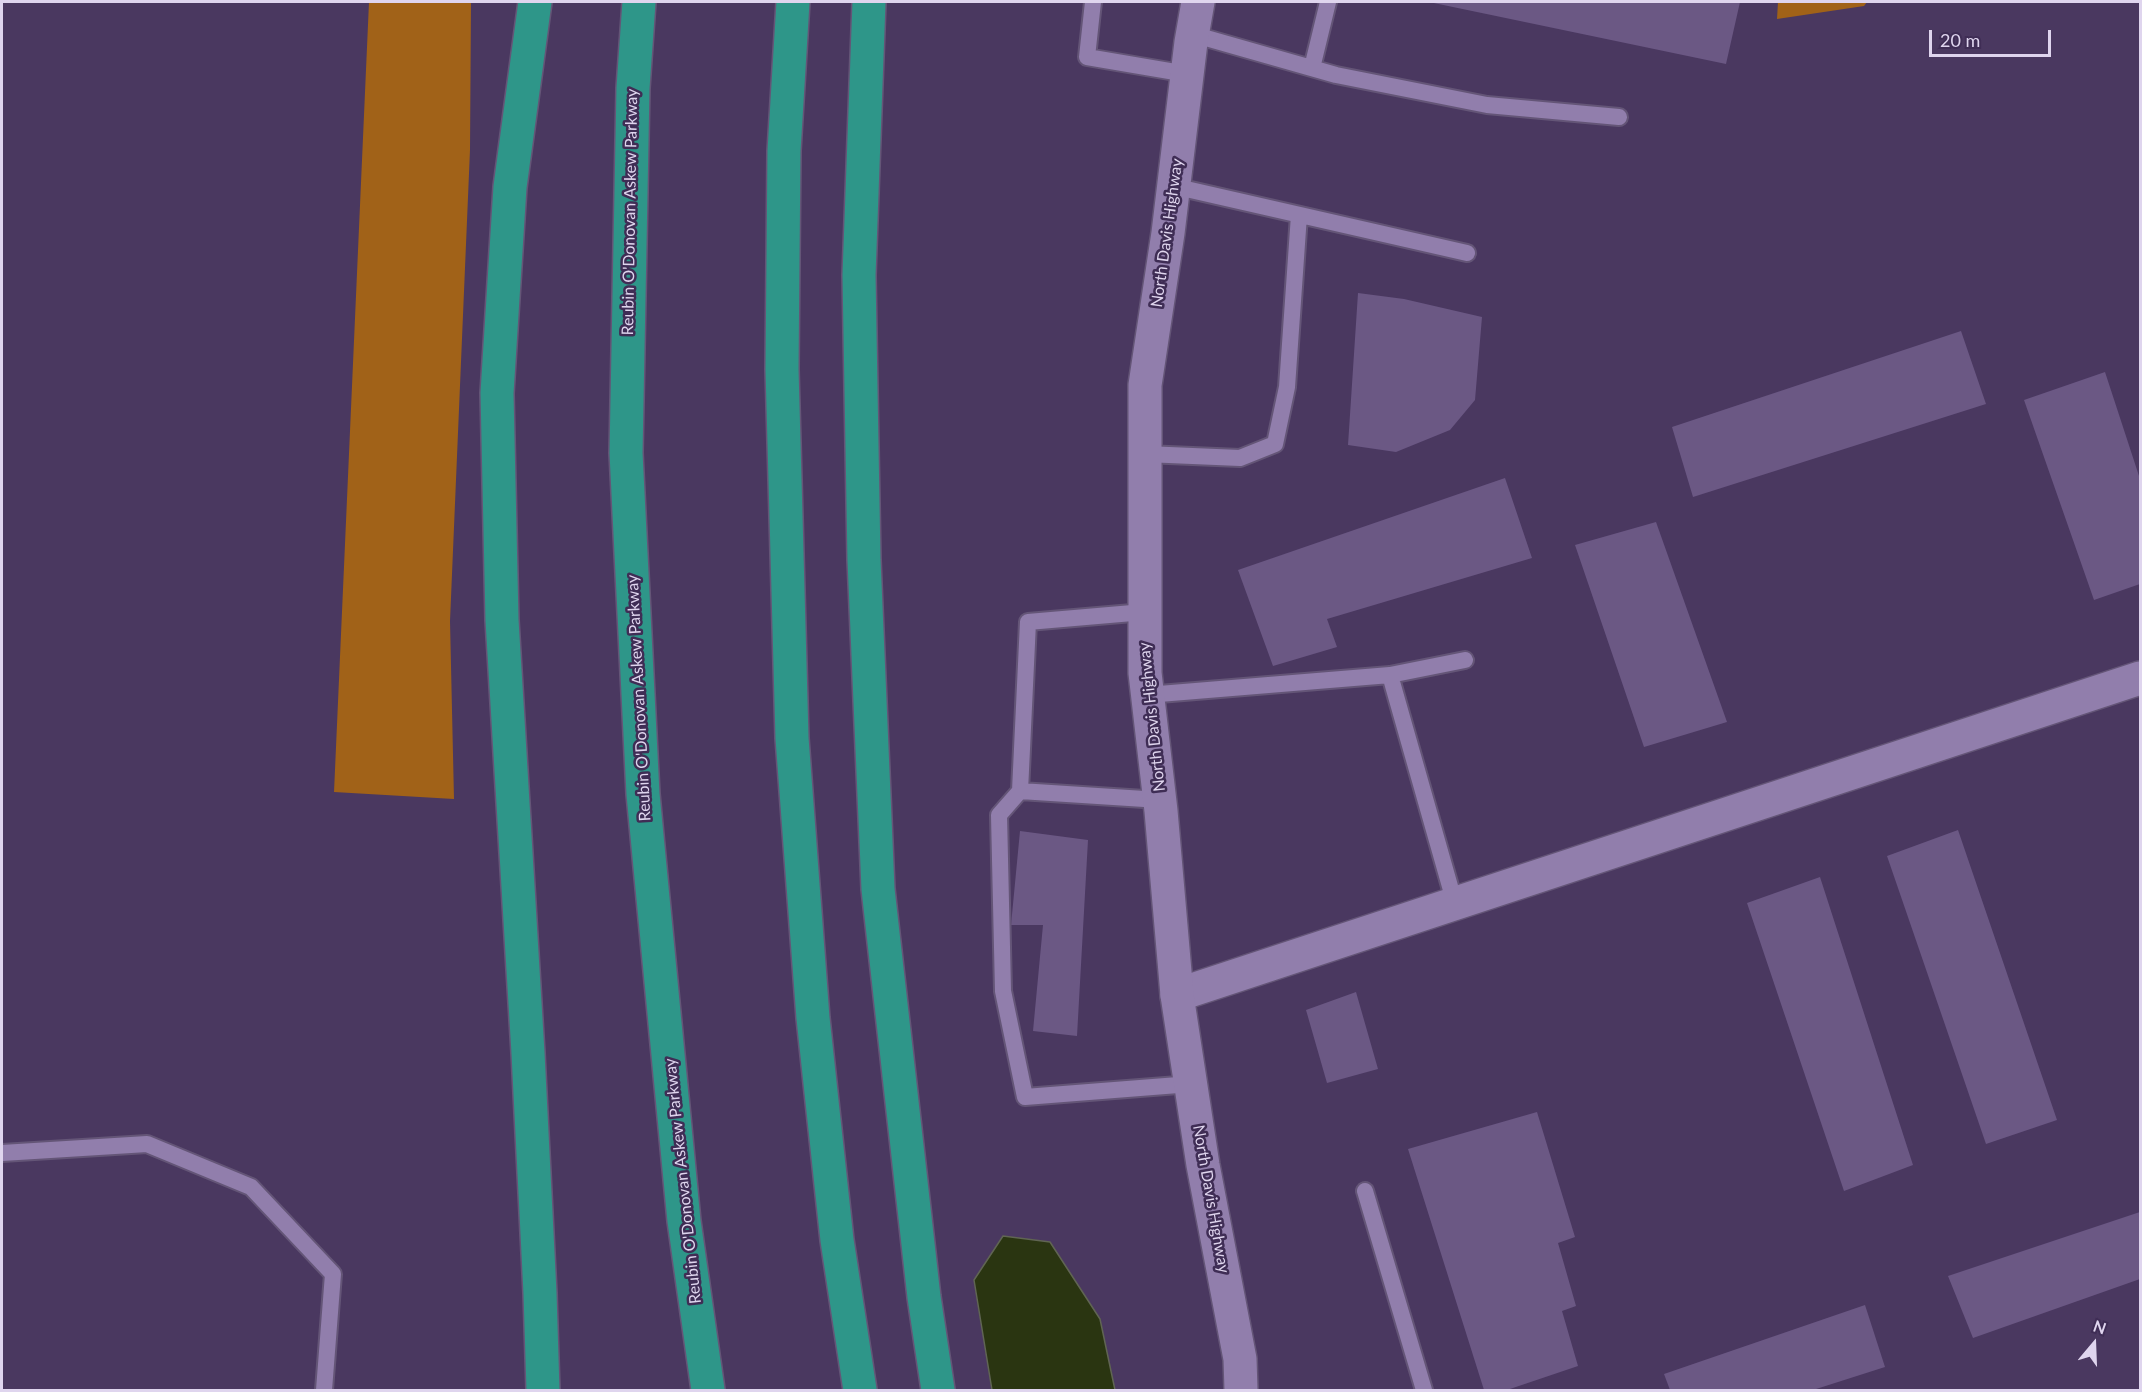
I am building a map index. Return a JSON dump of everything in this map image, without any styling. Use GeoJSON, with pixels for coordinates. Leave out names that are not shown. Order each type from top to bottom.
{"type":"FeatureCollection","features":[{"type":"Feature","properties":{"kind":"highway"},"geometry":{"type":"LineString","coordinates":[[535,2],[510,187],[497,393],[502,620],[532,1144],[543,1390]]}},
{"type":"Feature","properties":{"kind":"highway","name":"Reubin O'Donovan Askew Parkway"},"geometry":{"type":"LineString","coordinates":[[639,2],[633,88],[626,453],[640,747],[684,1221],[708,1390]]}},
{"type":"Feature","properties":{"kind":"highway"},"geometry":{"type":"LineString","coordinates":[[794,2],[784,151],[782,369],[792,738],[815,1030],[837,1240],[860,1390]]}},
{"type":"Feature","properties":{"kind":"highway"},"geometry":{"type":"LineString","coordinates":[[868,2],[860,275],[864,560],[878,889],[924,1297],[938,1390]]}},
{"type":"Feature","properties":{"kind":"main road","name":"North Davis Highway"},"geometry":{"type":"LineString","coordinates":[[1198,2],[1146,385],[1143,612],[1147,695],[1160,800],[1177,995],[1203,1165],[1240,1359],[1241,1390]]}},
{"type":"Feature","properties":{"kind":"main road"},"geometry":{"type":"LineString","coordinates":[[1177,995],[2140,678]]}},
{"type":"Feature","properties":{"kind":"main road","name":"North Davis Highway"},"geometry":{"type":"LineString","coordinates":[[1240,1359],[1256,1390]]}},
{"type":"Feature","properties":{"kind":"lane"},"geometry":{"type":"LineString","coordinates":[[1093,2],[1087,57],[1187,74]]}},
{"type":"Feature","properties":{"kind":"lane"},"geometry":{"type":"LineString","coordinates":[[1312,68],[1328,2]]}},
{"type":"Feature","properties":{"kind":"lane"},"geometry":{"type":"LineString","coordinates":[[1192,34],[1336,75],[1487,105],[1619,117]]}},
{"type":"Feature","properties":{"kind":"lane"},"geometry":{"type":"LineString","coordinates":[[1173,186],[1467,253]]}},
{"type":"Feature","properties":{"kind":"lane"},"geometry":{"type":"LineString","coordinates":[[1145,454],[1240,458],[1275,444],[1287,387],[1299,215]]}},
{"type":"Feature","properties":{"kind":"lane"},"geometry":{"type":"LineString","coordinates":[[1143,612],[1028,622],[1020,791],[999,815],[1003,991],[1025,1097],[1191,1084]]}},
{"type":"Feature","properties":{"kind":"lane"},"geometry":{"type":"LineString","coordinates":[[1147,695],[1390,675],[1465,660]]}},
{"type":"Feature","properties":{"kind":"lane"},"geometry":{"type":"LineString","coordinates":[[1390,675],[1455,904]]}},
{"type":"Feature","properties":{"kind":"lane"},"geometry":{"type":"LineString","coordinates":[[1020,791],[1160,800]]}},
{"type":"Feature","properties":{"kind":"lane"},"geometry":{"type":"LineString","coordinates":[[2,1153],[147,1144],[251,1187],[333,1274],[324,1390]]}},
{"type":"Feature","properties":{"kind":"lane"},"geometry":{"type":"LineString","coordinates":[[1365,1191],[1424,1390]]}},
{"type":"Feature","properties":{"kind":"shaded area"},"geometry":{"type":"Polygon","coordinates":[[[369,2],[471,2],[470,150],[450,621],[454,799],[334,792],[369,2]]]}},
{"type":"Feature","properties":{"kind":"shaded area"},"geometry":{"type":"Polygon","coordinates":[[[1778,2],[1867,2],[1864,6],[1777,19],[1778,2]]]}},
{"type":"Feature","properties":{"kind":"shaded area"},"geometry":{"type":"Polygon","coordinates":[[[1003,1236],[1050,1242],[1100,1319],[1115,1390],[992,1390],[974,1280],[1003,1236]]]}},
{"type":"Feature","properties":{"kind":"building"},"geometry":{"type":"Polygon","coordinates":[[[1429,2],[1740,2],[1726,64],[1429,2]]]}},
{"type":"Feature","properties":{"kind":"building"},"geometry":{"type":"Polygon","coordinates":[[[1358,293],[1404,299],[1482,317],[1475,400],[1450,430],[1396,452],[1348,445],[1358,293]]]}},
{"type":"Feature","properties":{"kind":"building"},"geometry":{"type":"Polygon","coordinates":[[[1961,331],[1986,404],[1693,497],[1672,427],[1961,331]]]}},
{"type":"Feature","properties":{"kind":"building"},"geometry":{"type":"Polygon","coordinates":[[[2105,372],[2140,479],[2140,584],[2094,600],[2024,400],[2105,372]]]}},
{"type":"Feature","properties":{"kind":"building"},"geometry":{"type":"Polygon","coordinates":[[[1505,478],[1532,558],[1327,619],[1337,647],[1273,666],[1238,570],[1505,478]]]}},
{"type":"Feature","properties":{"kind":"building"},"geometry":{"type":"Polygon","coordinates":[[[1656,522],[1727,722],[1644,747],[1575,545],[1656,522]]]}},
{"type":"Feature","properties":{"kind":"building"},"geometry":{"type":"Polygon","coordinates":[[[1958,830],[2057,1120],[1986,1144],[1887,856],[1958,830]]]}},
{"type":"Feature","properties":{"kind":"building"},"geometry":{"type":"Polygon","coordinates":[[[1020,831],[1088,840],[1077,1036],[1033,1031],[1043,925],[1011,925],[1020,831]]]}},
{"type":"Feature","properties":{"kind":"building"},"geometry":{"type":"Polygon","coordinates":[[[1820,877],[1913,1165],[1844,1191],[1747,903],[1820,877]]]}},
{"type":"Feature","properties":{"kind":"building"},"geometry":{"type":"Polygon","coordinates":[[[1356,992],[1378,1069],[1327,1083],[1306,1010],[1356,992]]]}},
{"type":"Feature","properties":{"kind":"building"},"geometry":{"type":"Polygon","coordinates":[[[1537,1112],[1575,1237],[1558,1243],[1576,1306],[1562,1311],[1578,1366],[1507,1390],[1484,1390],[1408,1149],[1537,1112]]]}},
{"type":"Feature","properties":{"kind":"building"},"geometry":{"type":"Polygon","coordinates":[[[2140,1212],[2140,1279],[1973,1338],[1948,1276],[2140,1212]]]}},
{"type":"Feature","properties":{"kind":"building"},"geometry":{"type":"Polygon","coordinates":[[[1865,1305],[1885,1367],[1813,1390],[1670,1390],[1664,1374],[1865,1305]]]}}]}
